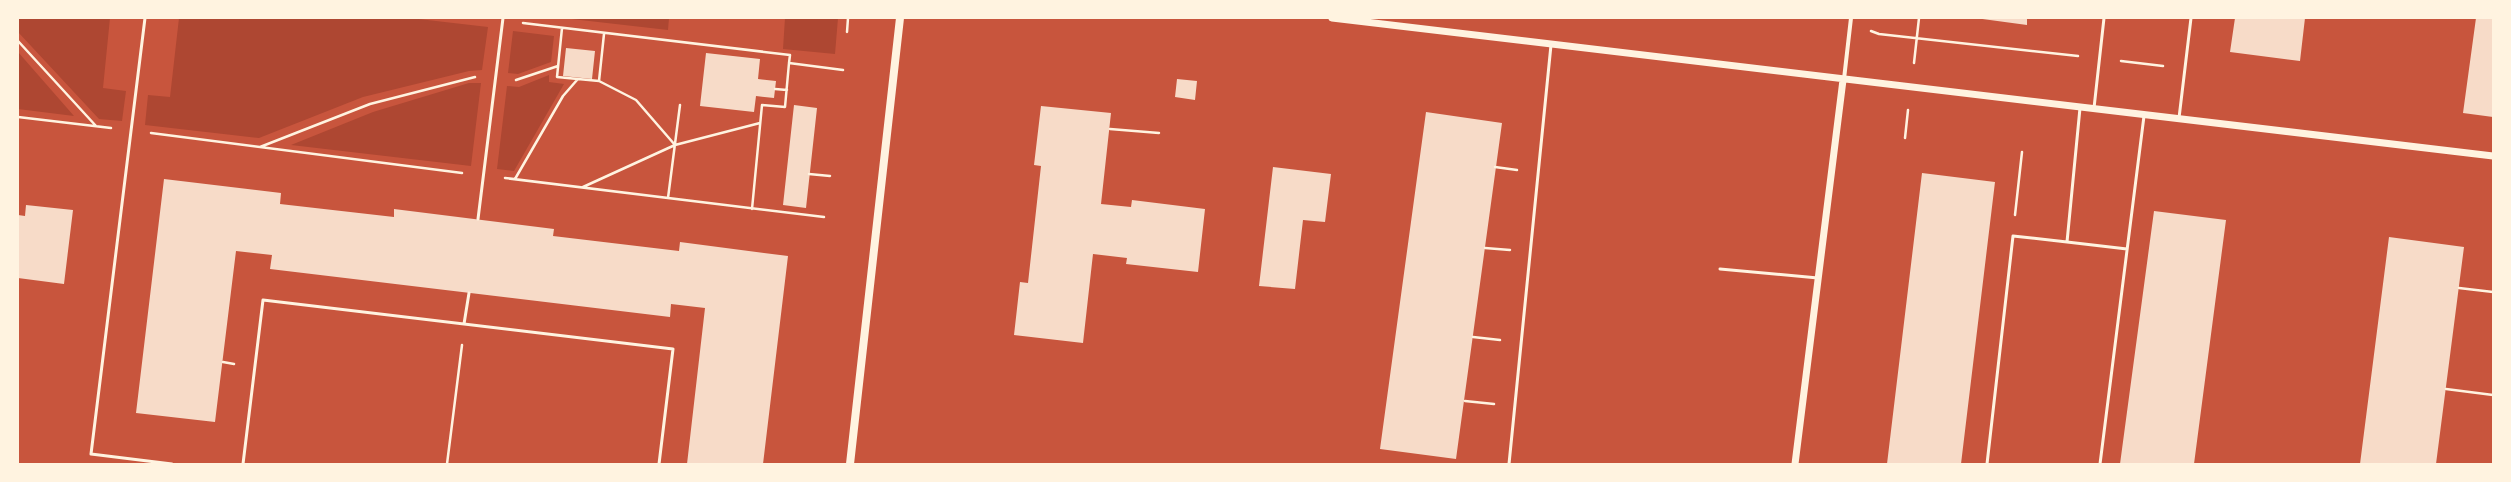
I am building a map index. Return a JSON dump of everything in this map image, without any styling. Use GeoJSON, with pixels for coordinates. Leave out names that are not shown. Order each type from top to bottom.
{"type":"FeatureCollection","features":[{"type":"Feature","properties":{"kind":"main road"},"geometry":{"type":"LineString","coordinates":[[850,464],[900,18]]}},
{"type":"Feature","properties":{"kind":"street"},"geometry":{"type":"LineString","coordinates":[[1332,18],[2144,116],[2493,156]]}},
{"type":"Feature","properties":{"kind":"street"},"geometry":{"type":"LineString","coordinates":[[1795,464],[1851,20]]}},
{"type":"Feature","properties":{"kind":"lane"},"geometry":{"type":"LineString","coordinates":[[145,18],[91,454],[172,464]]}},
{"type":"Feature","properties":{"kind":"lane"},"geometry":{"type":"LineString","coordinates":[[2094,110],[2104,18]]}},
{"type":"Feature","properties":{"kind":"lane"},"geometry":{"type":"LineString","coordinates":[[2179,120],[2191,18]]}},
{"type":"Feature","properties":{"kind":"lane"},"geometry":{"type":"LineString","coordinates":[[478,219],[503,19]]}},
{"type":"Feature","properties":{"kind":"lane"},"geometry":{"type":"LineString","coordinates":[[1509,464],[1550,45]]}},
{"type":"Feature","properties":{"kind":"lane"},"geometry":{"type":"LineString","coordinates":[[2067,242],[2080,108]]}},
{"type":"Feature","properties":{"kind":"lane"},"geometry":{"type":"LineString","coordinates":[[2100,464],[2144,116]]}},
{"type":"Feature","properties":{"kind":"lane"},"geometry":{"type":"LineString","coordinates":[[1987,464],[2013,236],[2127,249]]}},
{"type":"Feature","properties":{"kind":"lane"},"geometry":{"type":"LineString","coordinates":[[1720,269],[1818,278]]}},
{"type":"Feature","properties":{"kind":"lane"},"geometry":{"type":"LineString","coordinates":[[464,324],[468,293]]}},
{"type":"Feature","properties":{"kind":"lane"},"geometry":{"type":"LineString","coordinates":[[243,464],[263,300],[673,349],[659,464]]}},
{"type":"Feature","properties":{"kind":"path"},"geometry":{"type":"LineString","coordinates":[[847,32],[848,18]]}},
{"type":"Feature","properties":{"kind":"path"},"geometry":{"type":"LineString","coordinates":[[503,19],[604,34],[790,55],[785,107],[762,105],[752,209]]}},
{"type":"Feature","properties":{"kind":"path"},"geometry":{"type":"LineString","coordinates":[[1851,20],[1878,34],[2185,69]]}},
{"type":"Feature","properties":{"kind":"path"},"geometry":{"type":"LineString","coordinates":[[562,28],[557,77],[598,81],[636,100],[675,145]]}},
{"type":"Feature","properties":{"kind":"path"},"geometry":{"type":"LineString","coordinates":[[598,81],[604,34]]}},
{"type":"Feature","properties":{"kind":"path"},"geometry":{"type":"LineString","coordinates":[[18,42],[96,126]]}},
{"type":"Feature","properties":{"kind":"path"},"geometry":{"type":"LineString","coordinates":[[789,63],[843,70]]}},
{"type":"Feature","properties":{"kind":"path"},"geometry":{"type":"LineString","coordinates":[[259,147],[370,104],[472,77],[518,80],[558,66]]}},
{"type":"Feature","properties":{"kind":"path"},"geometry":{"type":"LineString","coordinates":[[515,179],[563,96],[578,80]]}},
{"type":"Feature","properties":{"kind":"path"},"geometry":{"type":"LineString","coordinates":[[775,89],[787,90]]}},
{"type":"Feature","properties":{"kind":"path"},"geometry":{"type":"LineString","coordinates":[[668,198],[680,105]]}},
{"type":"Feature","properties":{"kind":"path"},"geometry":{"type":"LineString","coordinates":[[18,116],[582,188],[824,217]]}},
{"type":"Feature","properties":{"kind":"path"},"geometry":{"type":"LineString","coordinates":[[582,188],[675,145],[760,123]]}},
{"type":"Feature","properties":{"kind":"path"},"geometry":{"type":"LineString","coordinates":[[1110,129],[1159,133]]}},
{"type":"Feature","properties":{"kind":"path"},"geometry":{"type":"LineString","coordinates":[[2013,236],[2022,152]]}},
{"type":"Feature","properties":{"kind":"path"},"geometry":{"type":"LineString","coordinates":[[809,174],[830,176]]}},
{"type":"Feature","properties":{"kind":"path"},"geometry":{"type":"LineString","coordinates":[[2459,288],[2493,292]]}},
{"type":"Feature","properties":{"kind":"path"},"geometry":{"type":"LineString","coordinates":[[447,464],[464,324]]}},
{"type":"Feature","properties":{"kind":"path"},"geometry":{"type":"LineString","coordinates":[[1473,337],[1521,342]]}},
{"type":"Feature","properties":{"kind":"path"},"geometry":{"type":"LineString","coordinates":[[2446,389],[2493,395]]}},
{"type":"Feature","properties":{"kind":"path"},"geometry":{"type":"LineString","coordinates":[[1465,401],[1515,406]]}},
{"type":"Feature","properties":{"kind":"shaded area"},"geometry":{"type":"Polygon","coordinates":[[[18,18],[110,18],[103,88],[126,91],[122,121],[99,119],[18,32],[18,18]]]}},
{"type":"Feature","properties":{"kind":"shaded area"},"geometry":{"type":"Polygon","coordinates":[[[179,18],[410,18],[488,27],[482,70],[469,71],[363,97],[259,138],[145,125],[148,95],[170,97],[179,18]]]}},
{"type":"Feature","properties":{"kind":"shaded area"},"geometry":{"type":"Polygon","coordinates":[[[563,18],[669,18],[668,30],[563,18]]]}},
{"type":"Feature","properties":{"kind":"shaded area"},"geometry":{"type":"Polygon","coordinates":[[[785,18],[838,18],[835,54],[783,49],[785,18]]]}},
{"type":"Feature","properties":{"kind":"shaded area"},"geometry":{"type":"Polygon","coordinates":[[[513,31],[554,36],[551,62],[518,74],[508,73],[513,31]]]}},
{"type":"Feature","properties":{"kind":"shaded area"},"geometry":{"type":"Polygon","coordinates":[[[18,52],[74,116],[18,109],[18,52]]]}},
{"type":"Feature","properties":{"kind":"shaded area"},"geometry":{"type":"Polygon","coordinates":[[[549,75],[549,82],[564,84],[514,171],[497,169],[507,86],[519,87],[549,75]]]}},
{"type":"Feature","properties":{"kind":"shaded area"},"geometry":{"type":"Polygon","coordinates":[[[469,83],[481,83],[471,166],[291,145],[373,112],[469,83]]]}},
{"type":"Feature","properties":{"kind":"building"},"geometry":{"type":"Polygon","coordinates":[[[1975,18],[2027,18],[2027,25],[1975,18]]]}},
{"type":"Feature","properties":{"kind":"building"},"geometry":{"type":"Polygon","coordinates":[[[2235,18],[2305,18],[2300,61],[2230,52],[2235,18]]]}},
{"type":"Feature","properties":{"kind":"building"},"geometry":{"type":"Polygon","coordinates":[[[2476,18],[2493,18],[2493,117],[2463,113],[2476,18]]]}},
{"type":"Feature","properties":{"kind":"building"},"geometry":{"type":"Polygon","coordinates":[[[566,48],[595,51],[592,79],[563,76],[566,48]]]}},
{"type":"Feature","properties":{"kind":"building"},"geometry":{"type":"Polygon","coordinates":[[[706,53],[760,59],[758,79],[776,81],[774,98],[756,96],[754,112],[700,106],[706,53]]]}},
{"type":"Feature","properties":{"kind":"building"},"geometry":{"type":"Polygon","coordinates":[[[1177,79],[1197,81],[1195,100],[1175,97],[1177,79]]]}},
{"type":"Feature","properties":{"kind":"building"},"geometry":{"type":"Polygon","coordinates":[[[794,105],[817,108],[806,208],[783,205],[794,105]]]}},
{"type":"Feature","properties":{"kind":"building"},"geometry":{"type":"Polygon","coordinates":[[[1041,106],[1111,113],[1101,204],[1131,207],[1132,200],[1205,209],[1198,272],[1126,264],[1127,258],[1093,254],[1083,343],[1014,335],[1020,282],[1028,283],[1041,166],[1034,165],[1041,106]]]}},
{"type":"Feature","properties":{"kind":"building"},"geometry":{"type":"Polygon","coordinates":[[[1426,112],[1502,123],[1456,459],[1380,449],[1426,112]]]}},
{"type":"Feature","properties":{"kind":"building"},"geometry":{"type":"Polygon","coordinates":[[[1273,167],[1331,174],[1325,222],[1303,220],[1295,289],[1259,286],[1273,167]]]}},
{"type":"Feature","properties":{"kind":"building"},"geometry":{"type":"Polygon","coordinates":[[[1922,173],[1995,182],[1961,464],[1887,464],[1922,173]]]}},
{"type":"Feature","properties":{"kind":"building"},"geometry":{"type":"Polygon","coordinates":[[[164,179],[281,193],[280,204],[394,217],[394,209],[554,229],[553,236],[679,251],[680,242],[788,256],[763,464],[687,464],[705,308],[671,304],[670,317],[270,269],[272,255],[236,251],[215,422],[136,413],[164,179]]]}},
{"type":"Feature","properties":{"kind":"building"},"geometry":{"type":"Polygon","coordinates":[[[26,205],[73,210],[64,284],[18,278],[18,215],[25,216],[26,205]]]}},
{"type":"Feature","properties":{"kind":"building"},"geometry":{"type":"Polygon","coordinates":[[[2154,211],[2226,220],[2194,464],[2120,464],[2154,211]]]}},
{"type":"Feature","properties":{"kind":"building"},"geometry":{"type":"Polygon","coordinates":[[[2389,237],[2464,247],[2436,464],[2360,464],[2389,237]]]}}]}
